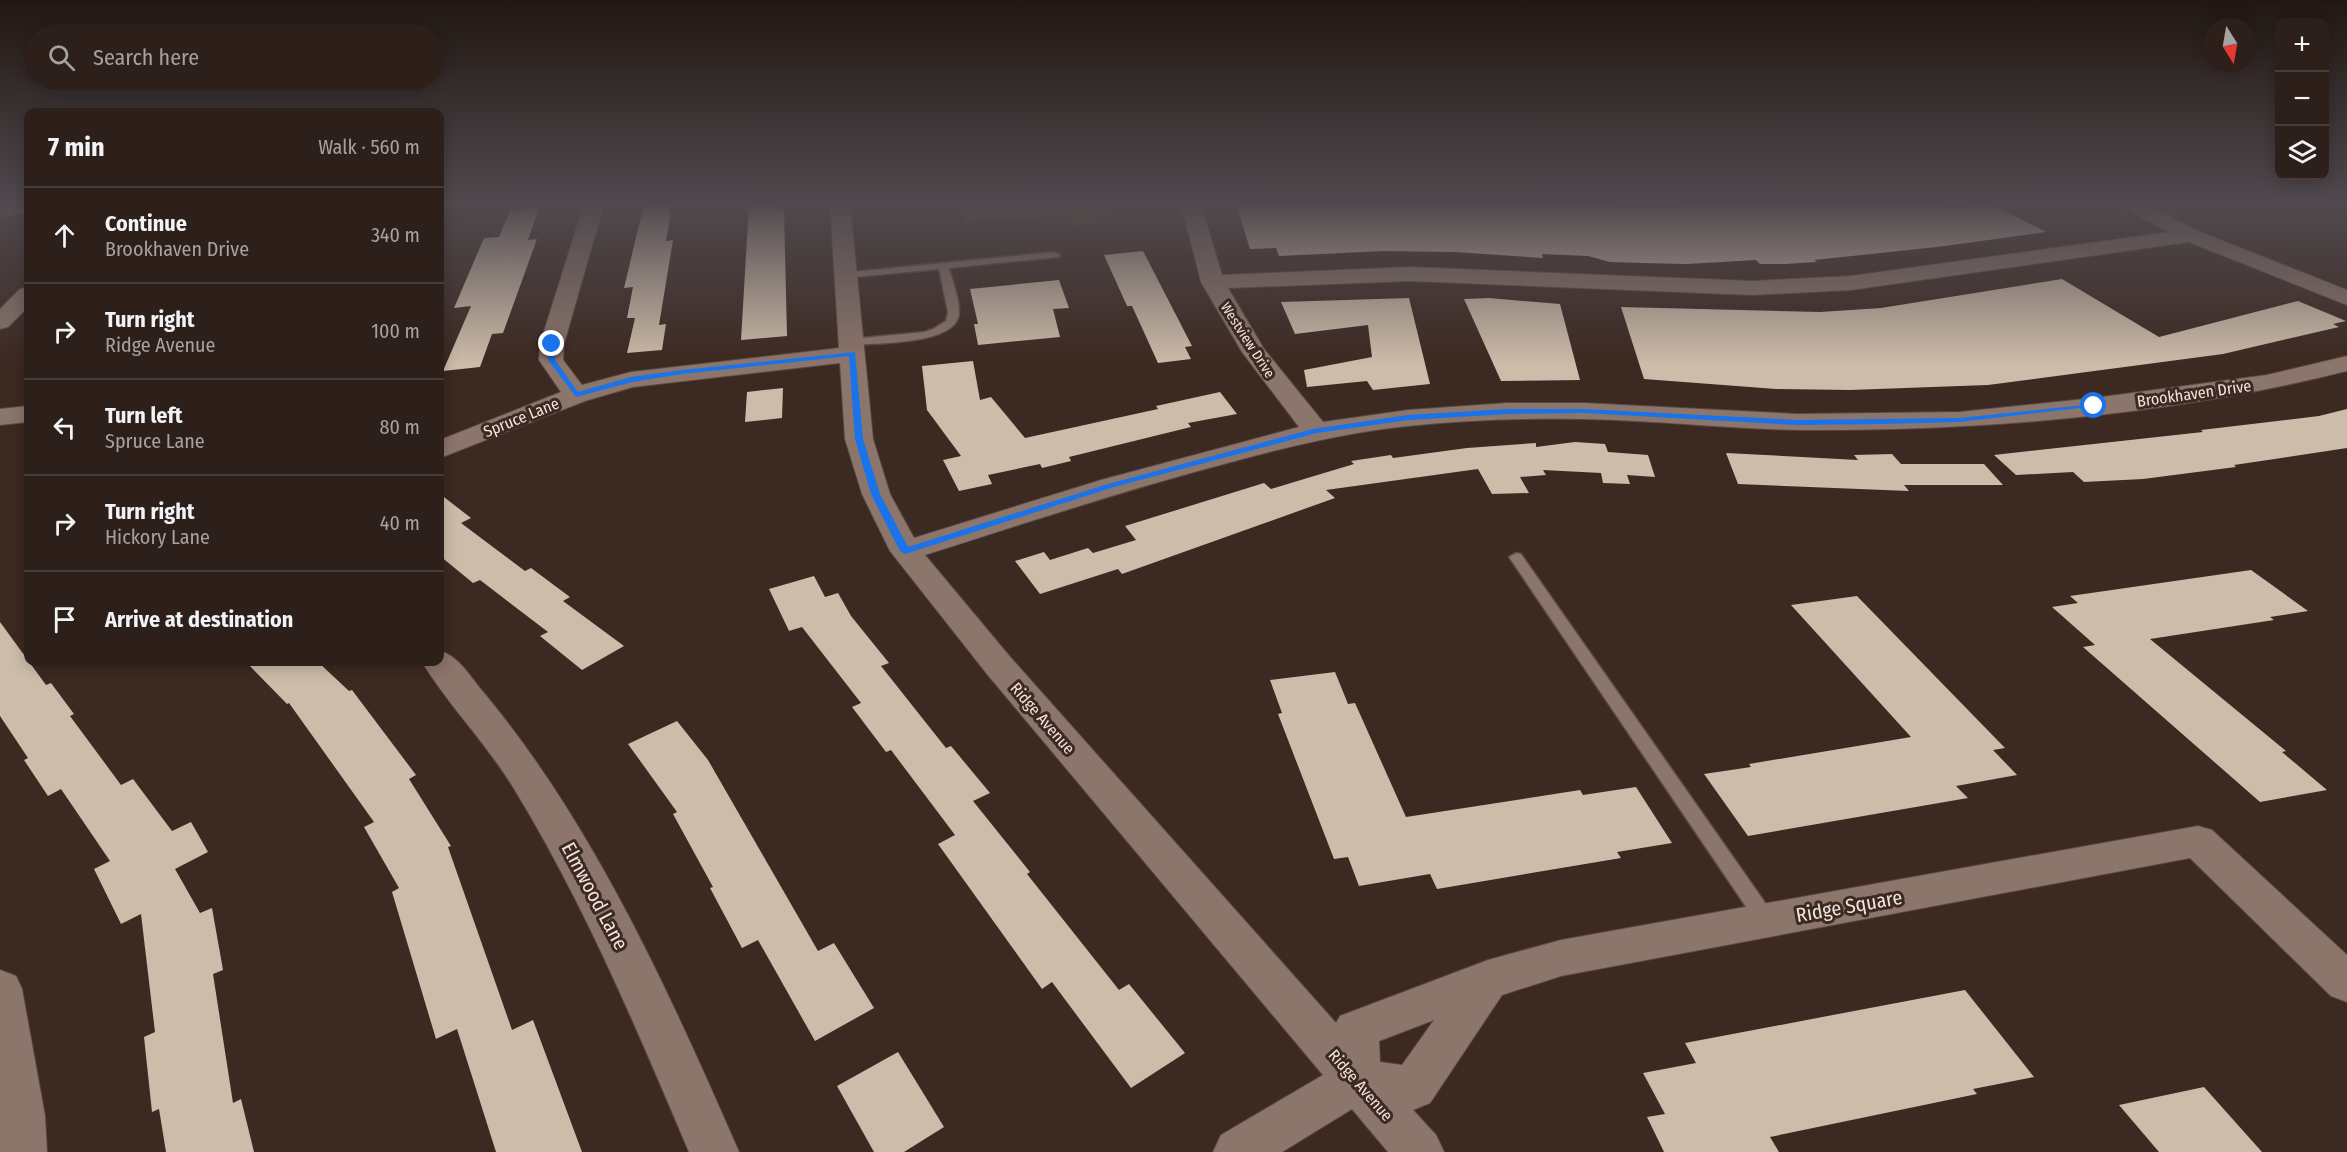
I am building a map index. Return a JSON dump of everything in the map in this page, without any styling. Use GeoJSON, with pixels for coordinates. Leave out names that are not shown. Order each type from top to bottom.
{"type":"FeatureCollection","features":[{"type":"Feature","properties":{"kind":"street"},"geometry":{"type":"LineString","coordinates":[[576,395],[551,360],[552,344],[578,258]]}},
{"type":"Feature","properties":{"kind":"street","name":"Ridge Avenue"},"geometry":{"type":"LineString","coordinates":[[844,258],[859,439],[876,494],[905,551],[999,666],[1419,1152]]}},
{"type":"Feature","properties":{"kind":"street","name":"Westview Drive"},"geometry":{"type":"LineString","coordinates":[[1204,258],[1212,282],[1229,314],[1265,369],[1316,431]]}},
{"type":"Feature","properties":{"kind":"street"},"geometry":{"type":"LineString","coordinates":[[1212,282],[1309,276],[1410,274],[1753,288],[1851,283],[2030,258]]}},
{"type":"Feature","properties":{"kind":"street"},"geometry":{"type":"LineString","coordinates":[[2247,258],[2347,298]]}},
{"type":"Feature","properties":{"kind":"street"},"geometry":{"type":"LineString","coordinates":[[0,322],[24,298]]}},
{"type":"Feature","properties":{"kind":"street","name":"Spruce Lane"},"geometry":{"type":"LineString","coordinates":[[444,448],[576,395],[631,380],[852,348]]}},
{"type":"Feature","properties":{"kind":"street","name":"Brookhaven Drive"},"geometry":{"type":"LineString","coordinates":[[905,551],[1111,486],[1316,431],[1419,416],[1507,411],[1584,411],[1797,422],[1959,420],[2094,406],[2267,383],[2347,363]]}},
{"type":"Feature","properties":{"kind":"street"},"geometry":{"type":"LineString","coordinates":[[0,417],[24,414]]}},
{"type":"Feature","properties":{"kind":"street","name":"Elmwood Lane"},"geometry":{"type":"LineString","coordinates":[[442,666],[479,708],[554,819],[618,936],[714,1152]]}},
{"type":"Feature","properties":{"kind":"street","name":"Ridge Square"},"geometry":{"type":"LineString","coordinates":[[1357,1080],[1356,1030],[1488,979],[1561,958],[2198,841],[2347,983]]}},
{"type":"Feature","properties":{"kind":"street"},"geometry":{"type":"LineString","coordinates":[[1238,1152],[1357,1080],[1413,1088],[1488,979]]}},
{"type":"Feature","properties":{"kind":"street"},"geometry":{"type":"LineString","coordinates":[[0,989],[21,1116],[22,1152]]}},
{"type":"Feature","properties":{"kind":"lane"},"geometry":{"type":"LineString","coordinates":[[845,275],[1024,258]]}},
{"type":"Feature","properties":{"kind":"lane"},"geometry":{"type":"LineString","coordinates":[[852,348],[924,335],[947,327],[954,318],[954,312],[943,265]]}},
{"type":"Feature","properties":{"kind":"lane"},"geometry":{"type":"LineString","coordinates":[[1516,557],[1766,921]]}},
{"type":"Feature","properties":{"kind":"building"},"geometry":{"type":"Polygon","coordinates":[[[476,258],[530,258],[503,333],[492,334],[480,367],[444,371],[471,306],[454,308],[476,258]]]}},
{"type":"Feature","properties":{"kind":"building"},"geometry":{"type":"Polygon","coordinates":[[[631,258],[670,258],[659,325],[666,324],[662,350],[627,353],[635,318],[627,318],[633,287],[624,288],[631,258]]]}},
{"type":"Feature","properties":{"kind":"building"},"geometry":{"type":"Polygon","coordinates":[[[746,258],[785,258],[787,336],[741,340],[746,258]]]}},
{"type":"Feature","properties":{"kind":"building"},"geometry":{"type":"Polygon","coordinates":[[[1105,258],[1146,258],[1192,346],[1185,347],[1191,359],[1158,363],[1132,306],[1127,306],[1105,258]]]}},
{"type":"Feature","properties":{"kind":"building"},"geometry":{"type":"Polygon","coordinates":[[[1594,258],[1835,258],[1814,260],[1817,262],[1785,264],[1760,264],[1756,260],[1687,264],[1610,262],[1594,258]]]}},
{"type":"Feature","properties":{"kind":"building"},"geometry":{"type":"Polygon","coordinates":[[[2062,279],[2159,337],[2298,301],[2346,321],[2333,324],[2339,327],[2223,354],[1988,385],[1850,390],[1776,389],[1644,379],[1621,307],[1820,312],[1881,308],[2062,279]]]}},
{"type":"Feature","properties":{"kind":"building"},"geometry":{"type":"Polygon","coordinates":[[[1059,280],[1069,308],[1053,309],[1060,337],[978,345],[974,324],[978,324],[970,289],[1059,280]]]}},
{"type":"Feature","properties":{"kind":"building"},"geometry":{"type":"Polygon","coordinates":[[[1409,298],[1430,384],[1373,390],[1367,381],[1307,387],[1304,370],[1372,357],[1368,325],[1295,334],[1281,302],[1409,298]]]}},
{"type":"Feature","properties":{"kind":"building"},"geometry":{"type":"Polygon","coordinates":[[[1489,298],[1560,304],[1580,380],[1501,381],[1464,299],[1489,298]]]}},
{"type":"Feature","properties":{"kind":"building"},"geometry":{"type":"Polygon","coordinates":[[[973,361],[980,400],[991,397],[1025,438],[1158,409],[1156,406],[1220,392],[1237,414],[1188,423],[1191,427],[1069,457],[1071,461],[1042,468],[1040,464],[988,475],[992,484],[959,491],[943,460],[961,456],[927,410],[922,366],[973,361]]]}},
{"type":"Feature","properties":{"kind":"building"},"geometry":{"type":"Polygon","coordinates":[[[783,388],[782,418],[745,422],[747,392],[783,388]]]}},
{"type":"Feature","properties":{"kind":"building"},"geometry":{"type":"Polygon","coordinates":[[[2347,409],[2347,448],[2234,465],[2236,467],[2143,479],[2084,482],[2073,472],[2016,475],[1994,455],[2203,432],[2201,430],[2319,416],[2347,409]]]}},
{"type":"Feature","properties":{"kind":"building"},"geometry":{"type":"Polygon","coordinates":[[[1575,442],[1605,444],[1608,452],[1648,455],[1655,477],[1627,475],[1630,484],[1603,483],[1601,473],[1543,470],[1546,475],[1520,477],[1529,493],[1492,494],[1478,469],[1326,490],[1335,498],[1122,574],[1118,569],[1040,594],[1015,561],[1044,552],[1050,560],[1088,548],[1093,553],[1136,540],[1125,526],[1264,483],[1271,489],[1354,464],[1351,461],[1467,448],[1536,443],[1536,447],[1575,442]]]}},
{"type":"Feature","properties":{"kind":"building"},"geometry":{"type":"Polygon","coordinates":[[[1726,453],[1858,460],[1854,455],[1892,454],[1901,464],[1984,464],[2003,485],[1904,485],[1909,491],[1738,484],[1726,453]]]}},
{"type":"Feature","properties":{"kind":"building"},"geometry":{"type":"Polygon","coordinates":[[[444,497],[471,518],[461,523],[525,571],[531,568],[570,597],[563,601],[624,646],[582,670],[540,636],[548,632],[480,580],[473,583],[444,559],[444,497]]]}},
{"type":"Feature","properties":{"kind":"building"},"geometry":{"type":"Polygon","coordinates":[[[2251,570],[2308,611],[2270,617],[2274,620],[2150,639],[2286,751],[2282,752],[2327,790],[2260,802],[2083,647],[2095,645],[2052,607],[2078,603],[2070,596],[2251,570]]]}},
{"type":"Feature","properties":{"kind":"building"},"geometry":{"type":"Polygon","coordinates":[[[814,576],[825,597],[838,593],[851,616],[889,663],[881,666],[946,748],[951,746],[990,793],[973,801],[1030,872],[1027,874],[1119,990],[1129,984],[1185,1053],[1131,1088],[1052,982],[1042,989],[938,844],[955,835],[891,750],[886,752],[852,707],[861,703],[802,627],[789,631],[769,589],[814,576]]]}},
{"type":"Feature","properties":{"kind":"building"},"geometry":{"type":"Polygon","coordinates":[[[1857,596],[2005,748],[1993,750],[2017,775],[1956,786],[1968,798],[1748,836],[1704,774],[1751,767],[1749,764],[1911,737],[1791,605],[1857,596]]]}},
{"type":"Feature","properties":{"kind":"building"},"geometry":{"type":"Polygon","coordinates":[[[0,622],[24,655],[24,666],[32,666],[46,685],[51,683],[74,714],[70,716],[121,785],[133,779],[172,831],[191,822],[208,852],[175,869],[200,913],[212,908],[223,970],[213,974],[233,1103],[241,1099],[254,1152],[166,1152],[159,1109],[152,1112],[144,1037],[155,1032],[141,914],[121,924],[94,869],[110,861],[61,789],[48,796],[24,760],[28,758],[0,716],[0,622]]]}},
{"type":"Feature","properties":{"kind":"building"},"geometry":{"type":"Polygon","coordinates":[[[250,666],[322,666],[349,691],[352,690],[416,775],[409,779],[451,846],[448,847],[512,1030],[533,1020],[582,1152],[496,1152],[457,1029],[436,1039],[392,892],[399,888],[364,827],[374,822],[289,703],[287,704],[250,666]]]}},
{"type":"Feature","properties":{"kind":"building"},"geometry":{"type":"Polygon","coordinates":[[[1335,672],[1348,704],[1355,703],[1406,817],[1580,790],[1583,795],[1636,787],[1672,843],[1617,852],[1621,858],[1437,889],[1430,874],[1359,886],[1348,857],[1334,859],[1278,714],[1282,713],[1270,680],[1335,672]]]}},
{"type":"Feature","properties":{"kind":"building"},"geometry":{"type":"Polygon","coordinates":[[[677,721],[708,760],[818,951],[834,943],[874,1008],[815,1041],[758,940],[742,948],[710,888],[713,887],[673,814],[677,812],[628,744],[677,721]]]}},
{"type":"Feature","properties":{"kind":"building"},"geometry":{"type":"Polygon","coordinates":[[[1965,990],[2034,1077],[1973,1089],[1977,1094],[1770,1137],[1779,1152],[1664,1152],[1647,1117],[1665,1114],[1643,1073],[1696,1063],[1685,1043],[1965,990]]]}},
{"type":"Feature","properties":{"kind":"building"},"geometry":{"type":"Polygon","coordinates":[[[898,1052],[944,1127],[904,1152],[874,1152],[837,1086],[898,1052]]]}},
{"type":"Feature","properties":{"kind":"building"},"geometry":{"type":"Polygon","coordinates":[[[2204,1087],[2262,1152],[2159,1152],[2119,1105],[2204,1087]]]}},
{"type":"Feature","properties":{"kind":"route"},"geometry":{"type":"LineString","coordinates":[[552,344],[551,360],[576,395],[631,380],[682,372],[852,354],[859,439],[876,494],[905,551],[1111,486],[1316,431],[1408,418],[1507,411],[1584,411],[1797,422],[1880,422],[1959,420],[2094,406]]}}]}
